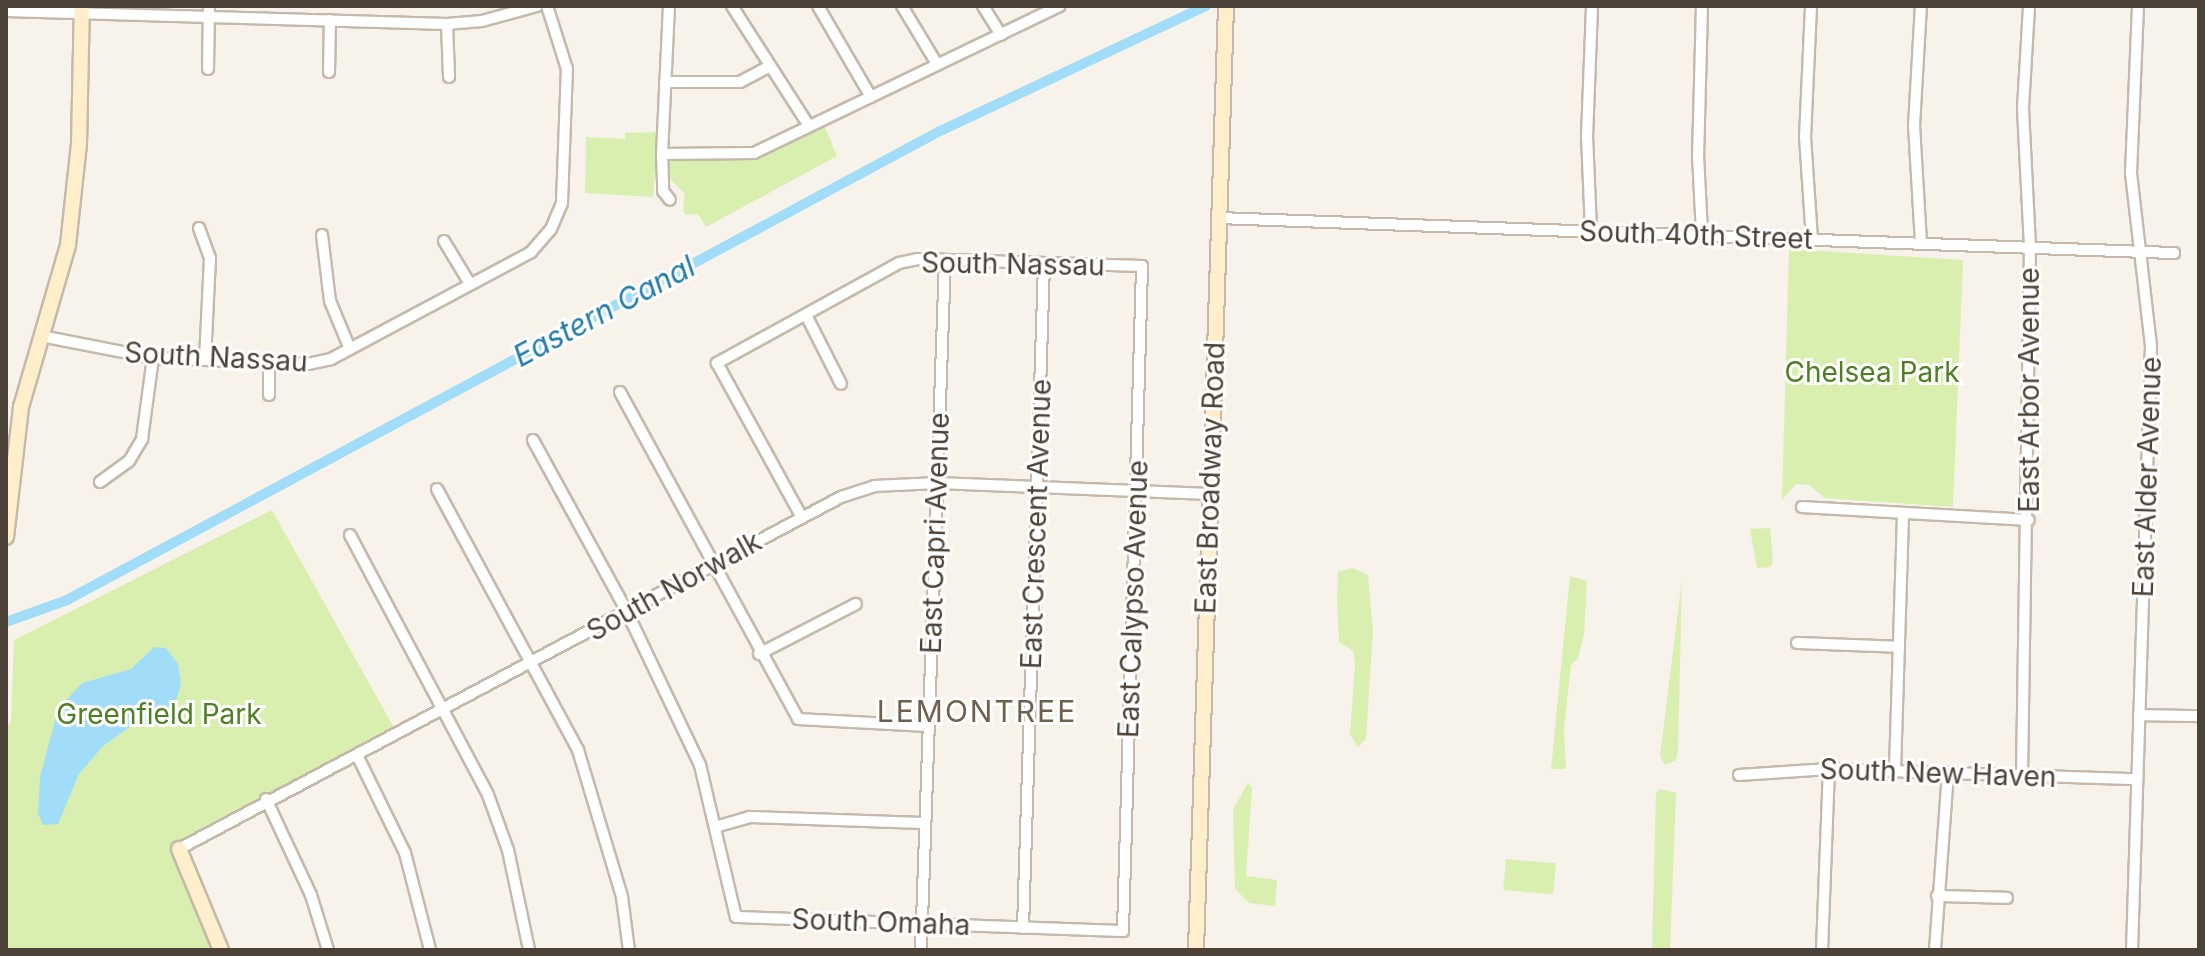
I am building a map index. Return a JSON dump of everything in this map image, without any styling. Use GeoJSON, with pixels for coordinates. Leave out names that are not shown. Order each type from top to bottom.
{"type":"FeatureCollection","features":[{"type":"Feature","properties":{"kind":"main road","name":"East Broadway Road"},"geometry":{"type":"LineString","coordinates":[[1196,950],[1226,7]]}},
{"type":"Feature","properties":{"kind":"main road"},"geometry":{"type":"LineString","coordinates":[[6,537],[21,407],[68,245],[79,144],[82,10]]}},
{"type":"Feature","properties":{"kind":"main road"},"geometry":{"type":"LineString","coordinates":[[179,849],[221,950]]}},
{"type":"Feature","properties":{"kind":"street"},"geometry":{"type":"LineString","coordinates":[[6,11],[209,12],[447,24],[482,21],[537,6]]}},
{"type":"Feature","properties":{"kind":"street","name":"South Nassau"},"geometry":{"type":"LineString","coordinates":[[41,336],[153,358],[308,364],[350,349],[531,252],[551,229],[562,203],[567,69],[547,6]]}},
{"type":"Feature","properties":{"kind":"street"},"geometry":{"type":"LineString","coordinates":[[669,6],[662,154],[663,191],[670,200]]}},
{"type":"Feature","properties":{"kind":"street"},"geometry":{"type":"LineString","coordinates":[[732,6],[768,67],[809,126]]}},
{"type":"Feature","properties":{"kind":"street"},"geometry":{"type":"LineString","coordinates":[[818,6],[871,97]]}},
{"type":"Feature","properties":{"kind":"street"},"geometry":{"type":"LineString","coordinates":[[902,6],[937,64]]}},
{"type":"Feature","properties":{"kind":"street"},"geometry":{"type":"LineString","coordinates":[[983,6],[1001,35]]}},
{"type":"Feature","properties":{"kind":"street"},"geometry":{"type":"LineString","coordinates":[[662,154],[754,153],[1060,6]]}},
{"type":"Feature","properties":{"kind":"street"},"geometry":{"type":"LineString","coordinates":[[1591,231],[1587,137],[1592,6]]}},
{"type":"Feature","properties":{"kind":"street"},"geometry":{"type":"LineString","coordinates":[[1702,6],[1698,155],[1702,235]]}},
{"type":"Feature","properties":{"kind":"street"},"geometry":{"type":"LineString","coordinates":[[1811,6],[1805,137],[1812,239]]}},
{"type":"Feature","properties":{"kind":"street"},"geometry":{"type":"LineString","coordinates":[[1921,6],[1914,126],[1921,243]]}},
{"type":"Feature","properties":{"kind":"street","name":"East Arbor Avenue"},"geometry":{"type":"LineString","coordinates":[[2022,775],[2029,520],[2025,393],[2030,247],[2023,122],[2029,6]]}},
{"type":"Feature","properties":{"kind":"street","name":"East Alder Avenue"},"geometry":{"type":"LineString","coordinates":[[2132,950],[2151,346],[2139,251],[2130,128],[2138,6]]}},
{"type":"Feature","properties":{"kind":"street"},"geometry":{"type":"LineString","coordinates":[[208,69],[209,12]]}},
{"type":"Feature","properties":{"kind":"street"},"geometry":{"type":"LineString","coordinates":[[329,72],[330,20]]}},
{"type":"Feature","properties":{"kind":"street"},"geometry":{"type":"LineString","coordinates":[[447,24],[449,77]]}},
{"type":"Feature","properties":{"kind":"street"},"geometry":{"type":"LineString","coordinates":[[665,82],[740,82],[768,67]]}},
{"type":"Feature","properties":{"kind":"street","name":"South 40th Street"},"geometry":{"type":"LineString","coordinates":[[1218,218],[2174,253]]}},
{"type":"Feature","properties":{"kind":"street"},"geometry":{"type":"LineString","coordinates":[[199,228],[210,258],[205,360]]}},
{"type":"Feature","properties":{"kind":"street"},"geometry":{"type":"LineString","coordinates":[[322,235],[330,301],[350,349]]}},
{"type":"Feature","properties":{"kind":"street"},"geometry":{"type":"LineString","coordinates":[[444,241],[470,284]]}},
{"type":"Feature","properties":{"kind":"street","name":"South Nassau"},"geometry":{"type":"LineString","coordinates":[[801,516],[717,363],[899,263],[945,260],[1142,266]]}},
{"type":"Feature","properties":{"kind":"street","name":"East Capri Avenue"},"geometry":{"type":"LineString","coordinates":[[921,950],[945,260]]}},
{"type":"Feature","properties":{"kind":"street","name":"East Crescent Avenue"},"geometry":{"type":"LineString","coordinates":[[1023,928],[1044,264]]}},
{"type":"Feature","properties":{"kind":"street","name":"East Calypso Avenue"},"geometry":{"type":"LineString","coordinates":[[1123,931],[1142,266]]}},
{"type":"Feature","properties":{"kind":"street"},"geometry":{"type":"LineString","coordinates":[[806,315],[841,384]]}},
{"type":"Feature","properties":{"kind":"street"},"geometry":{"type":"LineString","coordinates":[[100,482],[129,461],[142,439],[153,358]]}},
{"type":"Feature","properties":{"kind":"street"},"geometry":{"type":"LineString","coordinates":[[269,363],[269,395]]}},
{"type":"Feature","properties":{"kind":"street"},"geometry":{"type":"LineString","coordinates":[[620,392],[759,654],[798,719],[928,726]]}},
{"type":"Feature","properties":{"kind":"street"},"geometry":{"type":"LineString","coordinates":[[533,440],[627,612],[700,765],[715,827],[749,817],[925,823]]}},
{"type":"Feature","properties":{"kind":"street","name":"South Norwalk"},"geometry":{"type":"LineString","coordinates":[[179,849],[266,799],[531,664],[801,516],[874,486],[938,483],[1210,494]]}},
{"type":"Feature","properties":{"kind":"street"},"geometry":{"type":"LineString","coordinates":[[437,489],[578,750],[602,820],[629,950]]}},
{"type":"Feature","properties":{"kind":"street"},"geometry":{"type":"LineString","coordinates":[[1802,507],[2029,520]]}},
{"type":"Feature","properties":{"kind":"street"},"geometry":{"type":"LineString","coordinates":[[1895,770],[1903,515]]}},
{"type":"Feature","properties":{"kind":"street"},"geometry":{"type":"LineString","coordinates":[[350,535],[488,795],[508,850],[529,950]]}},
{"type":"Feature","properties":{"kind":"street"},"geometry":{"type":"LineString","coordinates":[[759,654],[856,604]]}},
{"type":"Feature","properties":{"kind":"street"},"geometry":{"type":"LineString","coordinates":[[1797,643],[1899,647]]}},
{"type":"Feature","properties":{"kind":"street"},"geometry":{"type":"LineString","coordinates":[[2139,715],[2199,716]]}},
{"type":"Feature","properties":{"kind":"street"},"geometry":{"type":"LineString","coordinates":[[357,755],[405,853],[430,950]]}},
{"type":"Feature","properties":{"kind":"street"},"geometry":{"type":"LineString","coordinates":[[1822,950],[1829,769]]}},
{"type":"Feature","properties":{"kind":"street","name":"South New Haven"},"geometry":{"type":"LineString","coordinates":[[1739,775],[1829,769],[2137,779]]}},
{"type":"Feature","properties":{"kind":"street"},"geometry":{"type":"LineString","coordinates":[[1935,950],[1948,772]]}},
{"type":"Feature","properties":{"kind":"street"},"geometry":{"type":"LineString","coordinates":[[266,799],[311,895],[328,950]]}},
{"type":"Feature","properties":{"kind":"street","name":"South Omaha"},"geometry":{"type":"LineString","coordinates":[[715,827],[736,917],[1123,931]]}},
{"type":"Feature","properties":{"kind":"street"},"geometry":{"type":"LineString","coordinates":[[1937,896],[2007,898]]}},
{"type":"Feature","properties":{"kind":"green space"},"geometry":{"type":"Polygon","coordinates":[[[824,125],[837,156],[706,227],[698,214],[686,215],[683,210],[685,194],[670,179],[669,160],[737,160],[763,155],[824,125]]]}},
{"type":"Feature","properties":{"kind":"green space"},"geometry":{"type":"Polygon","coordinates":[[[658,132],[653,197],[585,193],[586,137],[625,139],[625,133],[658,132]]]}},
{"type":"Feature","properties":{"kind":"green space","name":"Chelsea Park"},"geometry":{"type":"Polygon","coordinates":[[[1789,249],[1963,260],[1953,507],[1825,498],[1809,485],[1796,484],[1782,500],[1789,249]]]}},
{"type":"Feature","properties":{"kind":"green space","name":"Greenfield Park"},"geometry":{"type":"Polygon","coordinates":[[[272,510],[397,733],[179,849],[221,950],[6,950],[6,730],[11,722],[14,640],[272,510]]]}},
{"type":"Feature","properties":{"kind":"green space"},"geometry":{"type":"Polygon","coordinates":[[[1770,528],[1773,562],[1770,567],[1757,568],[1750,529],[1770,528]]]}},
{"type":"Feature","properties":{"kind":"green space"},"geometry":{"type":"Polygon","coordinates":[[[1352,568],[1368,575],[1373,631],[1366,739],[1358,747],[1350,735],[1355,664],[1353,651],[1339,642],[1337,599],[1338,572],[1352,568]]]}},
{"type":"Feature","properties":{"kind":"green space"},"geometry":{"type":"Polygon","coordinates":[[[1570,576],[1587,581],[1584,634],[1578,658],[1571,665],[1564,729],[1566,769],[1551,769],[1570,576]]]}},
{"type":"Feature","properties":{"kind":"green space"},"geometry":{"type":"Polygon","coordinates":[[[1682,579],[1678,750],[1676,760],[1665,765],[1660,756],[1682,579]]]}},
{"type":"Feature","properties":{"kind":"green space"},"geometry":{"type":"Polygon","coordinates":[[[1248,783],[1252,788],[1246,876],[1277,880],[1275,906],[1249,903],[1235,889],[1233,810],[1248,783]]]}},
{"type":"Feature","properties":{"kind":"green space"},"geometry":{"type":"Polygon","coordinates":[[[1660,789],[1676,793],[1670,950],[1652,950],[1656,793],[1660,789]]]}},
{"type":"Feature","properties":{"kind":"green space"},"geometry":{"type":"Polygon","coordinates":[[[1506,859],[1556,863],[1553,894],[1503,890],[1506,859]]]}},
{"type":"Feature","properties":{"kind":"water"},"geometry":{"type":"Polygon","coordinates":[[[154,647],[166,648],[178,664],[181,684],[175,704],[161,717],[130,727],[103,746],[79,774],[58,824],[43,825],[38,813],[40,777],[58,709],[82,683],[131,669],[154,647]]]}},
{"type":"Feature","properties":{"kind":"waterway","name":"Eastern Canal"},"geometry":{"type":"LineString","coordinates":[[6,622],[67,600],[938,132],[1206,6]]}},
{"type":"Feature","properties":{"kind":"district","name":"LEMONTREE"},"geometry":{"type":"Point","coordinates":[977,711]}}]}
